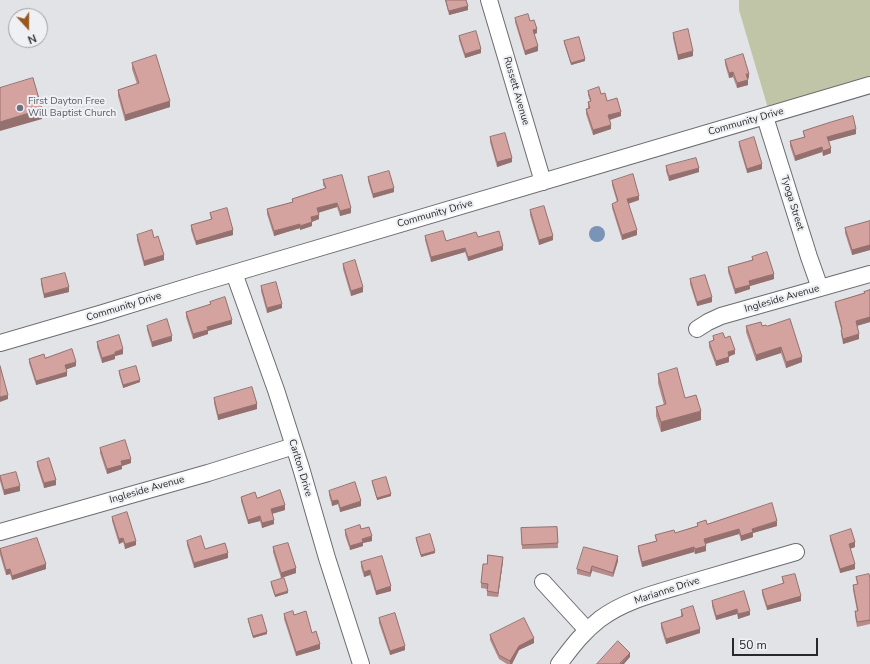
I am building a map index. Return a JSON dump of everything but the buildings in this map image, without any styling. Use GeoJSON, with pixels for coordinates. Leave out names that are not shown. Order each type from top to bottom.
{"type":"FeatureCollection","features":[{"type":"Feature","properties":{"kind":"street","name":"Russett Avenue"},"geometry":{"type":"LineString","coordinates":[[489,0],[543,182]]}},
{"type":"Feature","properties":{"kind":"street","name":"Community Drive"},"geometry":{"type":"LineString","coordinates":[[0,343],[870,85]]}},
{"type":"Feature","properties":{"kind":"street","name":"Tyoga Street"},"geometry":{"type":"LineString","coordinates":[[765,117],[820,288]]}},
{"type":"Feature","properties":{"kind":"street","name":"Carlton Drive"},"geometry":{"type":"LineString","coordinates":[[234,273],[276,390],[361,664]]}},
{"type":"Feature","properties":{"kind":"street","name":"Ingleside Avenue"},"geometry":{"type":"LineString","coordinates":[[697,329],[721,316],[870,274]]}},
{"type":"Feature","properties":{"kind":"street","name":"Ingleside Avenue"},"geometry":{"type":"LineString","coordinates":[[0,532],[200,475],[294,446]]}},
{"type":"Feature","properties":{"kind":"street","name":"Marianne Drive"},"geometry":{"type":"LineString","coordinates":[[558,664],[576,640],[601,619],[617,609],[639,599],[796,552]]}},
{"type":"Feature","properties":{"kind":"street"},"geometry":{"type":"LineString","coordinates":[[543,582],[587,630]]}},
{"type":"Feature","properties":{"kind":"green space"},"geometry":{"type":"Polygon","coordinates":[[[739,0],[870,0],[870,85],[770,115],[739,10],[739,0]]]}},
{"type":"Feature","properties":{"kind":"water"},"geometry":{"type":"Polygon","coordinates":[[[597,226],[603,228],[605,234],[603,240],[597,242],[591,240],[589,234],[591,228],[597,226]]]}},
{"type":"Feature","properties":{"kind":"place","name":"First Dayton Free Will Baptist Church"},"geometry":{"type":"Point","coordinates":[20,108]}}]}
